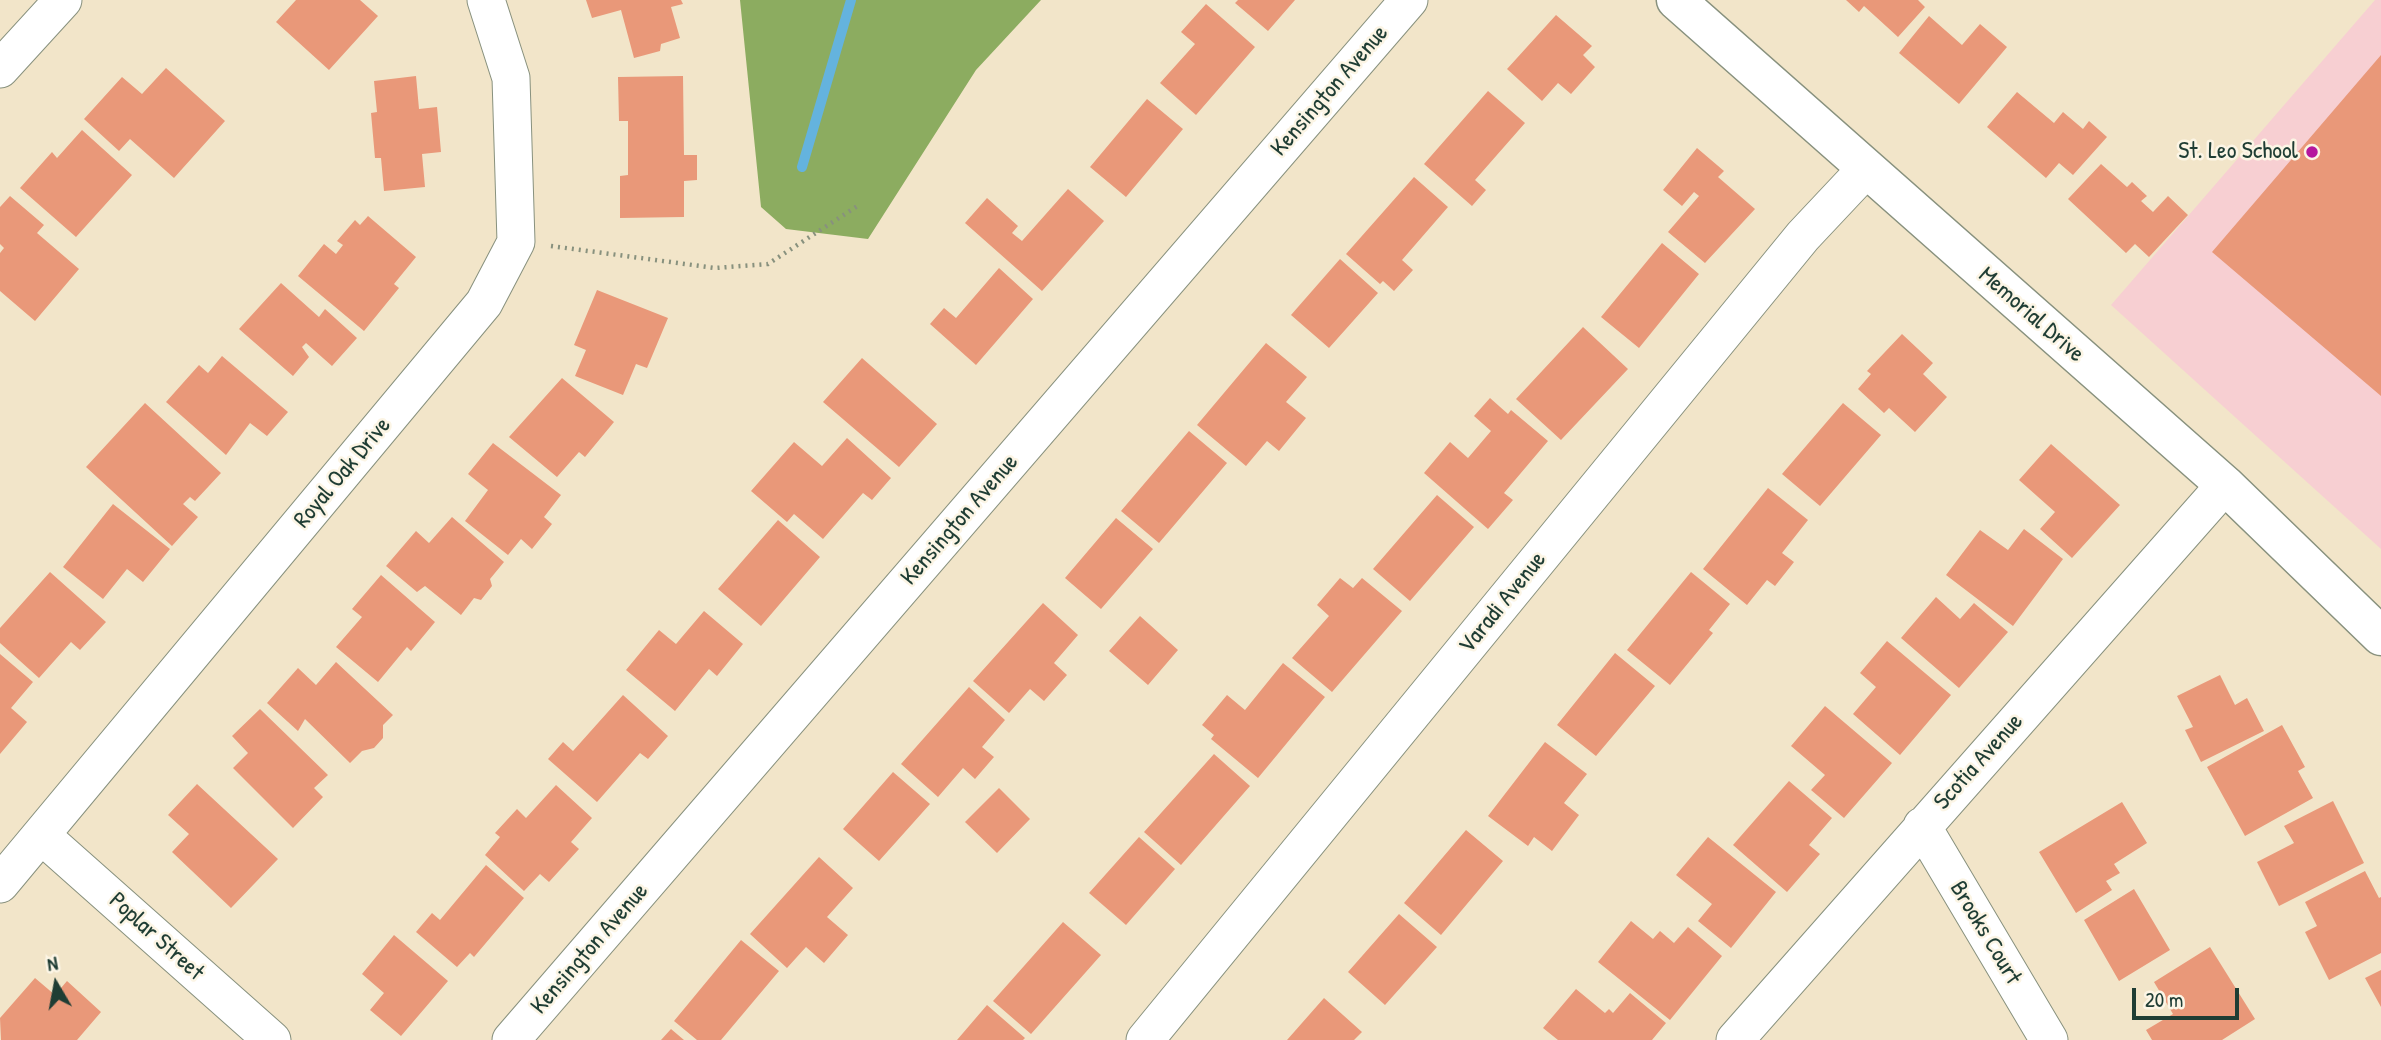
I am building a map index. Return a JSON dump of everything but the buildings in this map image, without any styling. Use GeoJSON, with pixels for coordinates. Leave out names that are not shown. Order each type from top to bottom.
{"type":"FeatureCollection","features":[{"type":"Feature","properties":{"kind":"main road","name":"Memorial Drive"},"geometry":{"type":"LineString","coordinates":[[1676,0],[2225,485],[2381,636]]}},
{"type":"Feature","properties":{"kind":"street"},"geometry":{"type":"LineString","coordinates":[[0,69],[63,0]]}},
{"type":"Feature","properties":{"kind":"street","name":"Royal Oak Drive"},"geometry":{"type":"LineString","coordinates":[[0,884],[484,303],[516,242],[511,78],[486,0]]}},
{"type":"Feature","properties":{"kind":"street","name":"Kensington Avenue"},"geometry":{"type":"LineString","coordinates":[[511,1040],[1409,0]]}},
{"type":"Feature","properties":{"kind":"street","name":"Varadi Avenue"},"geometry":{"type":"LineString","coordinates":[[1144,1040],[1795,247],[1866,169]]}},
{"type":"Feature","properties":{"kind":"street","name":"Scotia Avenue"},"geometry":{"type":"LineString","coordinates":[[1735,1040],[2225,485]]}},
{"type":"Feature","properties":{"kind":"street","name":"Brooks Court"},"geometry":{"type":"LineString","coordinates":[[1922,827],[2049,1040]]}},
{"type":"Feature","properties":{"kind":"street","name":"Poplar Street"},"geometry":{"type":"LineString","coordinates":[[41,835],[272,1040]]}},
{"type":"Feature","properties":{"kind":"path"},"geometry":{"type":"LineString","coordinates":[[516,242],[715,268],[768,264],[859,205]]}},
{"type":"Feature","properties":{"kind":"shaded area","name":"St. Leo School"},"geometry":{"type":"Polygon","coordinates":[[[2375,0],[2381,0],[2381,549],[2111,305],[2375,0]]]}},
{"type":"Feature","properties":{"kind":"green space"},"geometry":{"type":"Polygon","coordinates":[[[740,0],[1041,0],[976,70],[868,239],[786,229],[761,207],[740,0]]]}},
{"type":"Feature","properties":{"kind":"waterway"},"geometry":{"type":"LineString","coordinates":[[802,167],[851,0]]}},
{"type":"Feature","properties":{"kind":"place","name":"St. Leo School"},"geometry":{"type":"Point","coordinates":[2312,152]}}]}
